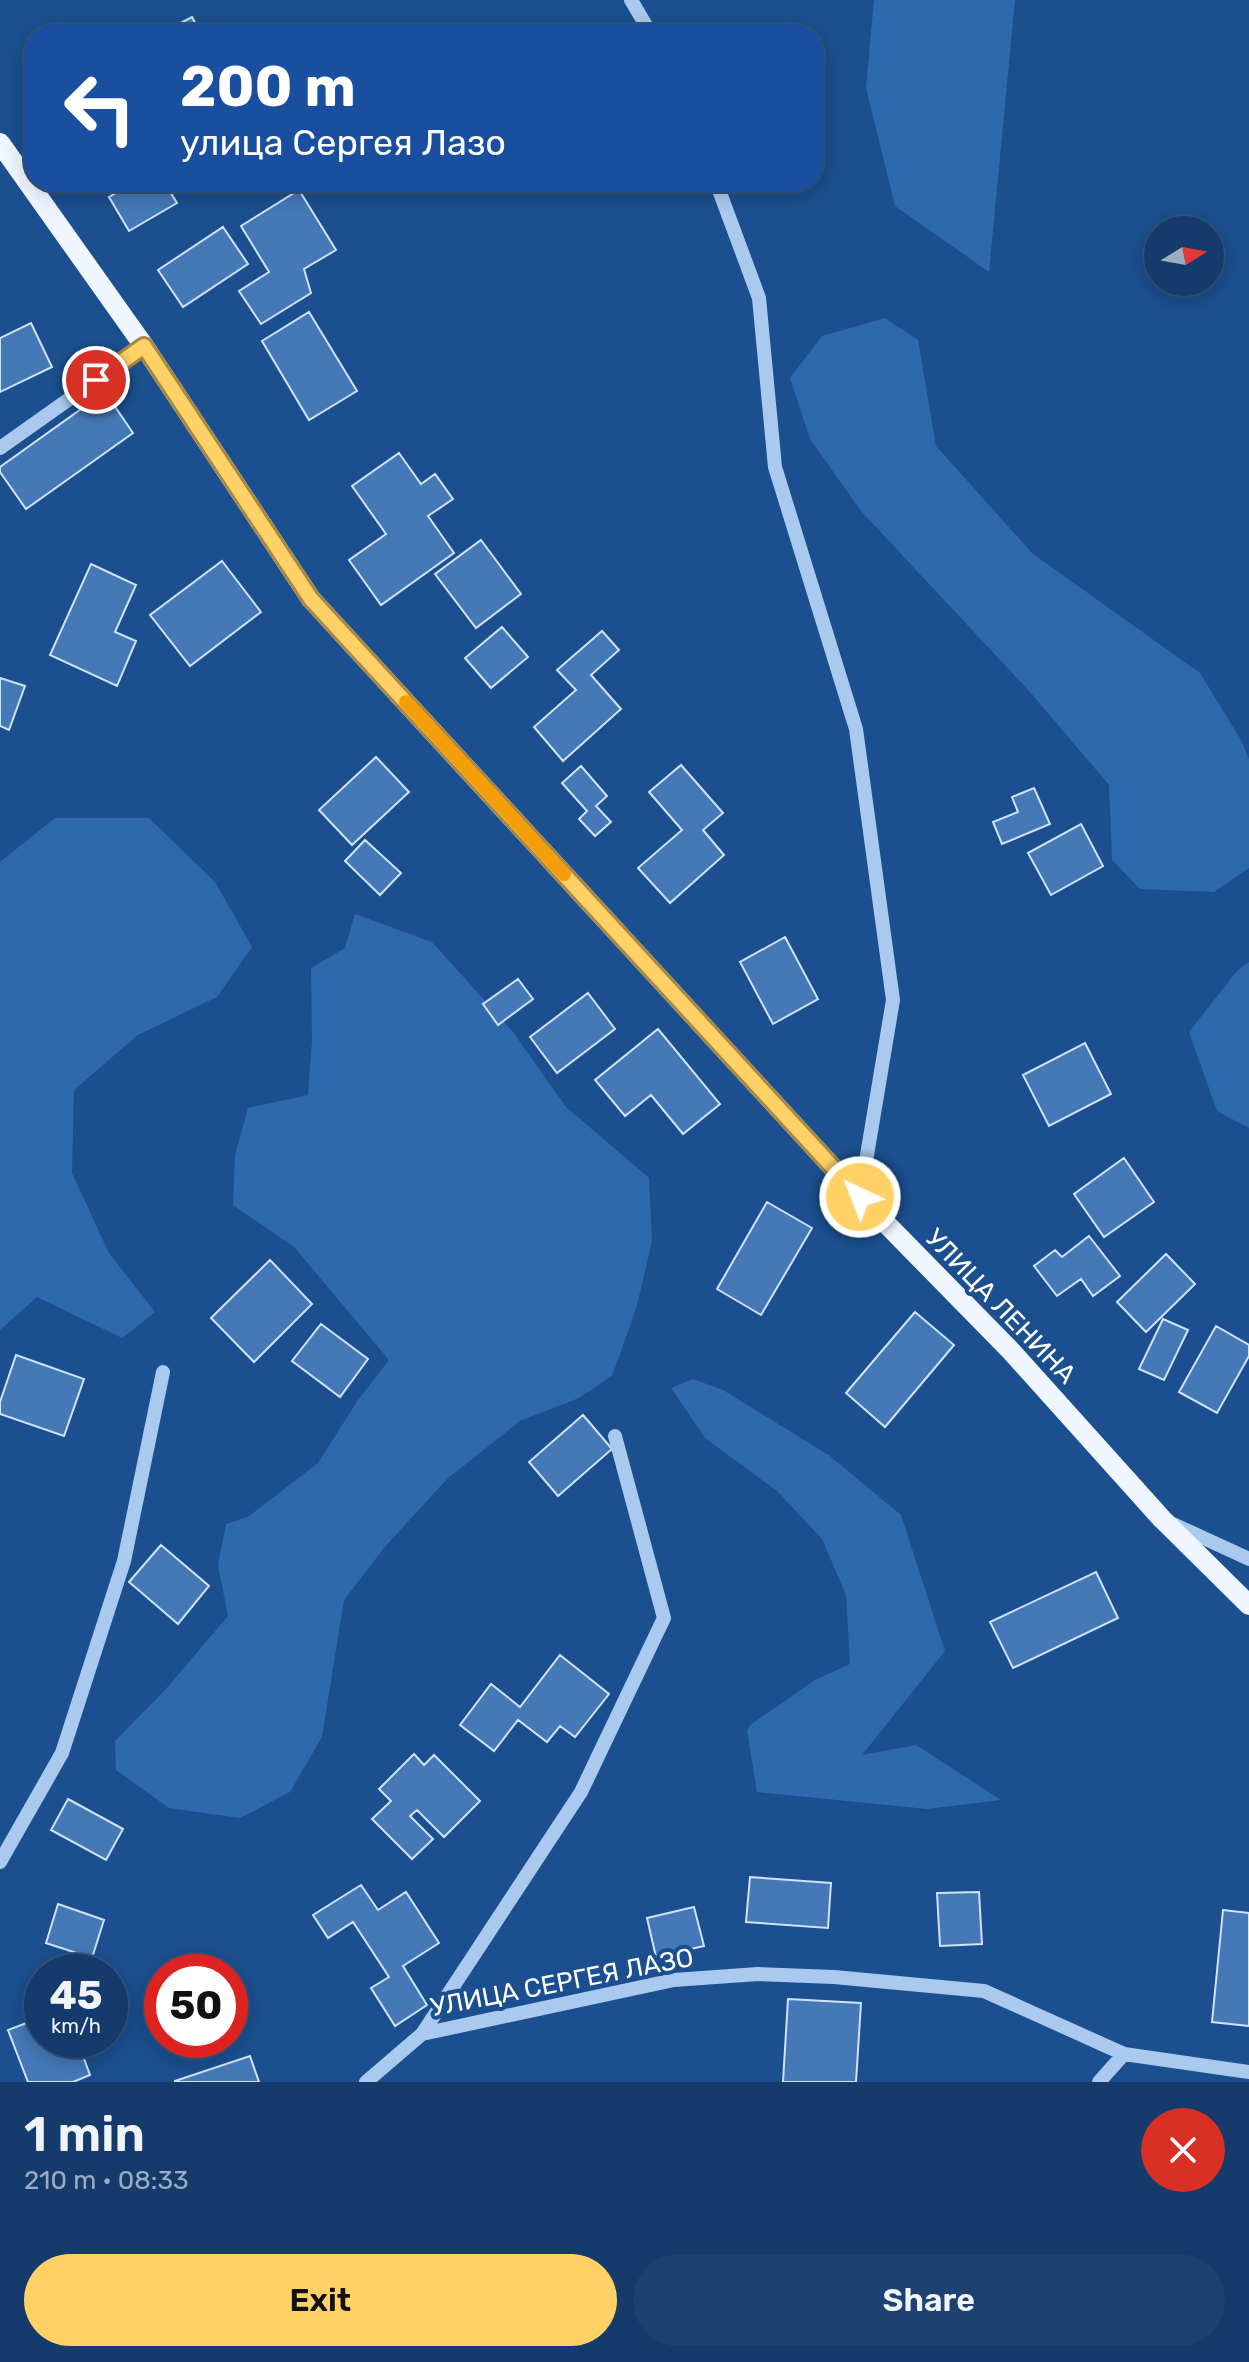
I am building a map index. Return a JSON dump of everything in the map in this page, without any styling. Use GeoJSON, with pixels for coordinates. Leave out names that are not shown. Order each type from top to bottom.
{"type":"FeatureCollection","features":[{"type":"Feature","properties":{"kind":"main road","name":"УЛИЦА ЛЕНИНА"},"geometry":{"type":"LineString","coordinates":[[0,143],[24,177]]}},
{"type":"Feature","properties":{"kind":"main road","name":"УЛИЦА ЛЕНИНА"},"geometry":{"type":"LineString","coordinates":[[35,192],[144,346],[311,599],[860,1197],[1011,1351],[1162,1519],[1249,1605]]}},
{"type":"Feature","properties":{"kind":"street"},"geometry":{"type":"LineString","coordinates":[[631,0],[645,24]]}},
{"type":"Feature","properties":{"kind":"street"},"geometry":{"type":"LineString","coordinates":[[720,192],[759,298],[775,467],[856,729],[893,1000],[860,1197]]}},
{"type":"Feature","properties":{"kind":"street"},"geometry":{"type":"LineString","coordinates":[[0,448],[144,346]]}},
{"type":"Feature","properties":{"kind":"street"},"geometry":{"type":"LineString","coordinates":[[0,1862],[62,1753],[124,1561],[163,1372]]}},
{"type":"Feature","properties":{"kind":"street"},"geometry":{"type":"LineString","coordinates":[[422,2034],[581,1792],[664,1618],[615,1436]]}},
{"type":"Feature","properties":{"kind":"street"},"geometry":{"type":"LineString","coordinates":[[1162,1519],[1249,1559]]}},
{"type":"Feature","properties":{"kind":"street","name":"УЛИЦА СЕРГЕЯ ЛАЗО"},"geometry":{"type":"LineString","coordinates":[[366,2082],[422,2034],[674,1980],[758,1974],[834,1977],[984,1991],[1124,2054],[1242,2075]]}},
{"type":"Feature","properties":{"kind":"street"},"geometry":{"type":"LineString","coordinates":[[1099,2082],[1124,2054]]}},
{"type":"Feature","properties":{"kind":"shaded area"},"geometry":{"type":"Polygon","coordinates":[[[874,0],[1015,0],[989,272],[895,206],[866,88],[874,0]]]}},
{"type":"Feature","properties":{"kind":"shaded area"},"geometry":{"type":"Polygon","coordinates":[[[885,318],[918,340],[936,446],[1033,554],[1200,673],[1241,740],[1249,759],[1249,868],[1214,892],[1140,889],[1112,860],[1109,785],[1030,692],[861,511],[810,439],[790,378],[822,336],[885,318]]]}},
{"type":"Feature","properties":{"kind":"shaded area"},"geometry":{"type":"Polygon","coordinates":[[[55,818],[149,818],[215,882],[252,947],[217,997],[138,1035],[74,1090],[72,1173],[109,1253],[155,1312],[122,1338],[37,1297],[0,1330],[0,862],[55,818]]]}},
{"type":"Feature","properties":{"kind":"shaded area"},"geometry":{"type":"Polygon","coordinates":[[[355,914],[432,942],[513,1032],[566,1107],[649,1178],[652,1242],[636,1309],[612,1376],[579,1398],[520,1421],[447,1479],[384,1548],[344,1600],[322,1737],[290,1792],[240,1818],[169,1808],[116,1770],[115,1741],[165,1690],[228,1616],[218,1565],[226,1524],[248,1517],[318,1463],[358,1400],[389,1360],[294,1247],[233,1205],[235,1155],[248,1108],[308,1095],[312,1041],[311,968],[345,948],[355,914]]]}},
{"type":"Feature","properties":{"kind":"shaded area"},"geometry":{"type":"Polygon","coordinates":[[[1249,962],[1249,1128],[1217,1111],[1189,1032],[1237,971],[1249,962]]]}},
{"type":"Feature","properties":{"kind":"shaded area"},"geometry":{"type":"Polygon","coordinates":[[[693,1379],[723,1390],[830,1456],[901,1515],[945,1651],[862,1755],[916,1745],[1001,1800],[927,1809],[757,1792],[747,1731],[750,1725],[815,1680],[850,1664],[846,1595],[822,1539],[777,1491],[705,1438],[671,1388],[693,1379]]]}},
{"type":"Feature","properties":{"kind":"building"},"geometry":{"type":"Polygon","coordinates":[[[192,17],[196,24],[178,24],[192,17]]]}},
{"type":"Feature","properties":{"kind":"building"},"geometry":{"type":"Polygon","coordinates":[[[118,192],[170,192],[177,203],[129,231],[109,197],[118,192]]]}},
{"type":"Feature","properties":{"kind":"building"},"geometry":{"type":"Polygon","coordinates":[[[300,192],[336,250],[304,269],[311,293],[261,324],[239,291],[269,272],[241,226],[300,192]]]}},
{"type":"Feature","properties":{"kind":"building"},"geometry":{"type":"Polygon","coordinates":[[[223,227],[248,264],[183,307],[158,270],[223,227]]]}},
{"type":"Feature","properties":{"kind":"building"},"geometry":{"type":"Polygon","coordinates":[[[309,312],[357,391],[309,420],[262,341],[309,312]]]}},
{"type":"Feature","properties":{"kind":"building"},"geometry":{"type":"Polygon","coordinates":[[[31,323],[52,367],[0,392],[0,338],[31,323]]]}},
{"type":"Feature","properties":{"kind":"building"},"geometry":{"type":"Polygon","coordinates":[[[105,392],[133,433],[26,509],[0,472],[0,467],[105,392]]]}},
{"type":"Feature","properties":{"kind":"building"},"geometry":{"type":"Polygon","coordinates":[[[399,453],[421,484],[435,474],[453,499],[428,516],[454,553],[381,605],[349,560],[386,534],[352,486],[399,453]]]}},
{"type":"Feature","properties":{"kind":"building"},"geometry":{"type":"Polygon","coordinates":[[[481,540],[521,594],[476,628],[435,574],[481,540]]]}},
{"type":"Feature","properties":{"kind":"building"},"geometry":{"type":"Polygon","coordinates":[[[222,561],[261,612],[190,666],[150,615],[222,561]]]}},
{"type":"Feature","properties":{"kind":"building"},"geometry":{"type":"Polygon","coordinates":[[[91,564],[136,585],[115,632],[136,641],[117,686],[50,655],[91,564]]]}},
{"type":"Feature","properties":{"kind":"building"},"geometry":{"type":"Polygon","coordinates":[[[502,627],[528,657],[491,688],[465,658],[502,627]]]}},
{"type":"Feature","properties":{"kind":"building"},"geometry":{"type":"Polygon","coordinates":[[[602,631],[619,650],[591,675],[621,709],[563,761],[534,727],[576,690],[557,670],[602,631]]]}},
{"type":"Feature","properties":{"kind":"building"},"geometry":{"type":"Polygon","coordinates":[[[0,678],[25,686],[9,730],[0,726],[0,678]]]}},
{"type":"Feature","properties":{"kind":"building"},"geometry":{"type":"Polygon","coordinates":[[[376,757],[409,792],[352,845],[319,810],[376,757]]]}},
{"type":"Feature","properties":{"kind":"building"},"geometry":{"type":"Polygon","coordinates":[[[681,765],[723,813],[703,830],[724,855],[670,903],[638,868],[682,830],[649,792],[681,765]]]}},
{"type":"Feature","properties":{"kind":"building"},"geometry":{"type":"Polygon","coordinates":[[[581,766],[607,796],[596,806],[611,822],[595,836],[579,819],[587,811],[562,783],[581,766]]]}},
{"type":"Feature","properties":{"kind":"building"},"geometry":{"type":"Polygon","coordinates":[[[1034,788],[1050,824],[1002,844],[993,822],[1018,812],[1012,797],[1034,788]]]}},
{"type":"Feature","properties":{"kind":"building"},"geometry":{"type":"Polygon","coordinates":[[[1081,824],[1103,866],[1051,895],[1028,853],[1081,824]]]}},
{"type":"Feature","properties":{"kind":"building"},"geometry":{"type":"Polygon","coordinates":[[[365,840],[401,873],[380,895],[345,861],[365,840]]]}},
{"type":"Feature","properties":{"kind":"building"},"geometry":{"type":"Polygon","coordinates":[[[785,937],[818,999],[773,1024],[740,962],[785,937]]]}},
{"type":"Feature","properties":{"kind":"building"},"geometry":{"type":"Polygon","coordinates":[[[518,979],[533,999],[498,1025],[483,1004],[518,979]]]}},
{"type":"Feature","properties":{"kind":"building"},"geometry":{"type":"Polygon","coordinates":[[[588,993],[615,1029],[557,1073],[530,1037],[588,993]]]}},
{"type":"Feature","properties":{"kind":"building"},"geometry":{"type":"Polygon","coordinates":[[[658,1029],[720,1104],[683,1134],[651,1095],[625,1116],[595,1080],[658,1029]]]}},
{"type":"Feature","properties":{"kind":"building"},"geometry":{"type":"Polygon","coordinates":[[[1085,1043],[1111,1094],[1049,1126],[1023,1075],[1085,1043]]]}},
{"type":"Feature","properties":{"kind":"building"},"geometry":{"type":"Polygon","coordinates":[[[1124,1158],[1154,1202],[1104,1237],[1074,1194],[1124,1158]]]}},
{"type":"Feature","properties":{"kind":"building"},"geometry":{"type":"Polygon","coordinates":[[[767,1202],[812,1228],[761,1315],[717,1289],[767,1202]]]}},
{"type":"Feature","properties":{"kind":"building"},"geometry":{"type":"Polygon","coordinates":[[[1089,1236],[1120,1276],[1093,1296],[1081,1279],[1057,1296],[1034,1266],[1055,1250],[1062,1257],[1089,1236]]]}},
{"type":"Feature","properties":{"kind":"building"},"geometry":{"type":"Polygon","coordinates":[[[1166,1254],[1195,1284],[1146,1332],[1117,1302],[1166,1254]]]}},
{"type":"Feature","properties":{"kind":"building"},"geometry":{"type":"Polygon","coordinates":[[[270,1260],[312,1304],[254,1362],[211,1318],[270,1260]]]}},
{"type":"Feature","properties":{"kind":"building"},"geometry":{"type":"Polygon","coordinates":[[[915,1312],[954,1345],[885,1427],[846,1393],[915,1312]]]}},
{"type":"Feature","properties":{"kind":"building"},"geometry":{"type":"Polygon","coordinates":[[[1163,1319],[1188,1330],[1164,1380],[1139,1369],[1163,1319]]]}},
{"type":"Feature","properties":{"kind":"building"},"geometry":{"type":"Polygon","coordinates":[[[321,1324],[368,1359],[340,1397],[292,1361],[321,1324]]]}},
{"type":"Feature","properties":{"kind":"building"},"geometry":{"type":"Polygon","coordinates":[[[1216,1326],[1249,1345],[1249,1356],[1217,1413],[1179,1392],[1216,1326]]]}},
{"type":"Feature","properties":{"kind":"building"},"geometry":{"type":"Polygon","coordinates":[[[16,1355],[84,1379],[64,1436],[0,1414],[0,1402],[16,1355]]]}},
{"type":"Feature","properties":{"kind":"building"},"geometry":{"type":"Polygon","coordinates":[[[583,1415],[612,1449],[558,1496],[529,1462],[583,1415]]]}},
{"type":"Feature","properties":{"kind":"building"},"geometry":{"type":"Polygon","coordinates":[[[161,1545],[209,1586],[178,1624],[129,1582],[161,1545]]]}},
{"type":"Feature","properties":{"kind":"building"},"geometry":{"type":"Polygon","coordinates":[[[1096,1572],[1118,1618],[1013,1668],[990,1622],[1096,1572]]]}},
{"type":"Feature","properties":{"kind":"building"},"geometry":{"type":"Polygon","coordinates":[[[560,1655],[609,1694],[575,1737],[560,1726],[547,1742],[518,1720],[494,1751],[460,1725],[491,1684],[520,1707],[560,1655]]]}},
{"type":"Feature","properties":{"kind":"building"},"geometry":{"type":"Polygon","coordinates":[[[414,1754],[424,1765],[434,1755],[480,1801],[444,1837],[417,1810],[410,1816],[433,1839],[412,1859],[372,1819],[391,1801],[379,1789],[414,1754]]]}},
{"type":"Feature","properties":{"kind":"building"},"geometry":{"type":"Polygon","coordinates":[[[68,1799],[123,1829],[106,1860],[51,1830],[68,1799]]]}},
{"type":"Feature","properties":{"kind":"building"},"geometry":{"type":"Polygon","coordinates":[[[750,1877],[831,1883],[828,1928],[746,1922],[750,1877]]]}},
{"type":"Feature","properties":{"kind":"building"},"geometry":{"type":"Polygon","coordinates":[[[361,1885],[378,1910],[406,1892],[439,1943],[403,1966],[427,2005],[395,2026],[371,1988],[389,1977],[353,1922],[328,1938],[313,1915],[361,1885]]]}},
{"type":"Feature","properties":{"kind":"building"},"geometry":{"type":"Polygon","coordinates":[[[979,1892],[982,1944],[940,1946],[937,1893],[979,1892]]]}},
{"type":"Feature","properties":{"kind":"building"},"geometry":{"type":"Polygon","coordinates":[[[58,1904],[104,1920],[93,1954],[80,1954],[46,1943],[58,1904]]]}},
{"type":"Feature","properties":{"kind":"building"},"geometry":{"type":"Polygon","coordinates":[[[694,1907],[704,1946],[656,1957],[647,1918],[694,1907]]]}},
{"type":"Feature","properties":{"kind":"building"},"geometry":{"type":"Polygon","coordinates":[[[1223,1910],[1249,1913],[1249,2026],[1212,2022],[1223,1910]]]}},
{"type":"Feature","properties":{"kind":"building"},"geometry":{"type":"Polygon","coordinates":[[[788,1999],[861,2003],[856,2082],[783,2082],[788,1999]]]}},
{"type":"Feature","properties":{"kind":"building"},"geometry":{"type":"Polygon","coordinates":[[[24,2024],[24,2058],[84,2058],[90,2075],[73,2082],[28,2082],[8,2030],[24,2024]]]}},
{"type":"Feature","properties":{"kind":"building"},"geometry":{"type":"Polygon","coordinates":[[[248,2058],[259,2082],[175,2082],[248,2058]]]}},
{"type":"Feature","properties":{"kind":"slow traffic"},"geometry":{"type":"LineString","coordinates":[[406,702],[564,874]]}},
{"type":"Feature","properties":{"kind":"route"},"geometry":{"type":"LineString","coordinates":[[96,380],[144,346],[311,599],[860,1197]]}}]}
